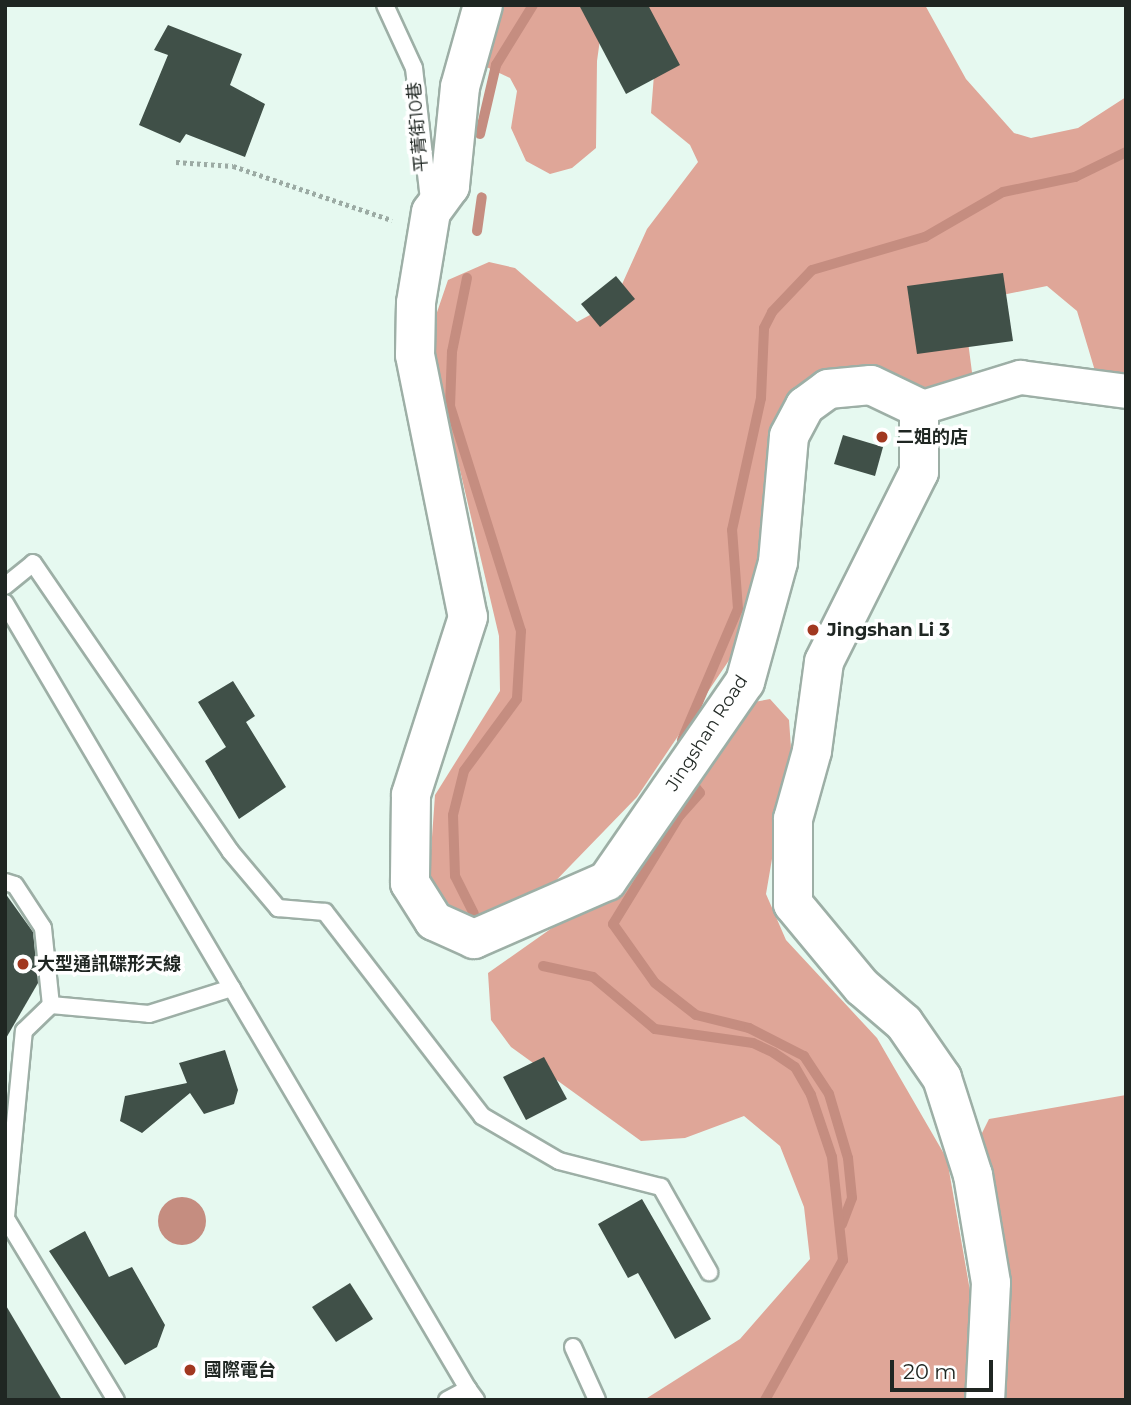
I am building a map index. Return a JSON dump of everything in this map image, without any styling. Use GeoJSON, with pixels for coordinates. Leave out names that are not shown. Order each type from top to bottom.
{"type":"FeatureCollection","features":[{"type":"Feature","properties":{"kind":"street","name":"Jingshan Road"},"geometry":{"type":"LineString","coordinates":[[483,5],[426,206],[415,355],[468,617],[411,795],[410,883],[434,921],[453,932],[474,939],[494,936],[607,881],[745,682],[778,562],[789,436],[805,406],[828,389],[871,384],[919,408]]}},
{"type":"Feature","properties":{"kind":"street"},"geometry":{"type":"LineString","coordinates":[[985,1400],[991,1283],[973,1175],[942,1078],[904,1023],[862,987],[793,904],[793,819],[812,751],[824,662],[919,472],[919,408],[1020,377],[1126,391]]}},
{"type":"Feature","properties":{"kind":"lane","name":"平菁街10巷"},"geometry":{"type":"LineString","coordinates":[[385,5],[414,68],[426,206]]}},
{"type":"Feature","properties":{"kind":"lane"},"geometry":{"type":"LineString","coordinates":[[5,586],[33,563],[230,850],[278,908],[325,912],[482,1116],[559,1161],[661,1187],[709,1272]]}},
{"type":"Feature","properties":{"kind":"lane"},"geometry":{"type":"LineString","coordinates":[[5,603],[472,1394],[447,1400]]}},
{"type":"Feature","properties":{"kind":"lane"},"geometry":{"type":"LineString","coordinates":[[5,882],[15,885],[43,928],[51,1004]]}},
{"type":"Feature","properties":{"kind":"lane"},"geometry":{"type":"LineString","coordinates":[[51,1004],[149,1014],[232,988]]}},
{"type":"Feature","properties":{"kind":"lane"},"geometry":{"type":"LineString","coordinates":[[51,1004],[24,1031],[6,1222],[116,1400]]}},
{"type":"Feature","properties":{"kind":"lane"},"geometry":{"type":"LineString","coordinates":[[573,1347],[597,1400]]}},
{"type":"Feature","properties":{"kind":"path"},"geometry":{"type":"LineString","coordinates":[[176,162],[233,166],[426,206]]}},
{"type":"Feature","properties":{"kind":"shaded area"},"geometry":{"type":"Polygon","coordinates":[[[485,5],[617,5],[603,18],[597,61],[596,148],[572,168],[550,174],[526,161],[511,128],[517,91],[510,78],[478,63],[485,5]]]}},
{"type":"Feature","properties":{"kind":"shaded area"},"geometry":{"type":"Polygon","coordinates":[[[638,5],[925,5],[966,79],[1014,133],[1031,138],[1078,128],[1126,97],[1126,377],[1095,371],[1077,311],[1047,286],[963,303],[973,380],[921,395],[814,382],[740,644],[637,797],[539,898],[479,921],[452,908],[429,879],[435,795],[500,691],[499,636],[436,368],[434,321],[448,280],[489,262],[515,268],[577,322],[614,302],[647,229],[698,162],[690,145],[651,113],[656,49],[638,5]]]}},
{"type":"Feature","properties":{"kind":"shaded area"},"geometry":{"type":"Polygon","coordinates":[[[770,699],[789,720],[791,748],[766,894],[786,940],[877,1038],[947,1159],[973,1308],[970,1400],[644,1400],[740,1339],[810,1259],[804,1207],[780,1146],[744,1116],[685,1138],[641,1141],[511,1047],[491,1020],[488,973],[559,923],[754,702],[770,699]]]}},
{"type":"Feature","properties":{"kind":"shaded area"},"geometry":{"type":"Polygon","coordinates":[[[1126,1095],[1126,1400],[1005,1400],[1006,1263],[981,1135],[989,1119],[1126,1095]]]}},
{"type":"Feature","properties":{"kind":"shaded area"},"geometry":{"type":"Polygon","coordinates":[[[182,1197],[199,1204],[206,1221],[199,1238],[182,1245],[165,1238],[158,1221],[165,1204],[182,1197]]]}},
{"type":"Feature","properties":{"kind":"building"},"geometry":{"type":"Polygon","coordinates":[[[579,5],[648,5],[680,65],[626,94],[579,5]]]}},
{"type":"Feature","properties":{"kind":"building"},"geometry":{"type":"Polygon","coordinates":[[[168,25],[242,54],[230,85],[265,104],[245,157],[186,134],[180,143],[139,125],[168,55],[154,50],[168,25]]]}},
{"type":"Feature","properties":{"kind":"building"},"geometry":{"type":"Polygon","coordinates":[[[1003,273],[1013,341],[917,354],[907,286],[1003,273]]]}},
{"type":"Feature","properties":{"kind":"building"},"geometry":{"type":"Polygon","coordinates":[[[616,276],[635,299],[600,327],[581,304],[616,276]]]}},
{"type":"Feature","properties":{"kind":"building"},"geometry":{"type":"Polygon","coordinates":[[[843,435],[883,447],[875,476],[834,464],[843,435]]]}},
{"type":"Feature","properties":{"kind":"building"},"geometry":{"type":"Polygon","coordinates":[[[233,681],[255,716],[246,722],[286,787],[239,819],[205,761],[226,747],[198,702],[233,681]]]}},
{"type":"Feature","properties":{"kind":"building","name":"大型通訊碟形天線"},"geometry":{"type":"Polygon","coordinates":[[[5,893],[33,932],[38,983],[5,1040],[5,893]]]}},
{"type":"Feature","properties":{"kind":"building"},"geometry":{"type":"Polygon","coordinates":[[[225,1050],[238,1090],[234,1104],[204,1114],[190,1093],[142,1133],[120,1121],[125,1096],[187,1083],[179,1063],[225,1050]]]}},
{"type":"Feature","properties":{"kind":"building"},"geometry":{"type":"Polygon","coordinates":[[[544,1057],[567,1099],[526,1120],[503,1077],[544,1057]]]}},
{"type":"Feature","properties":{"kind":"building"},"geometry":{"type":"Polygon","coordinates":[[[642,1199],[711,1319],[675,1339],[638,1273],[628,1278],[598,1224],[642,1199]]]}},
{"type":"Feature","properties":{"kind":"building"},"geometry":{"type":"Polygon","coordinates":[[[85,1231],[109,1277],[132,1267],[165,1325],[157,1347],[125,1365],[49,1251],[85,1231]]]}},
{"type":"Feature","properties":{"kind":"building"},"geometry":{"type":"Polygon","coordinates":[[[350,1283],[373,1319],[336,1342],[312,1307],[350,1283]]]}},
{"type":"Feature","properties":{"kind":"building"},"geometry":{"type":"Polygon","coordinates":[[[5,1304],[62,1400],[5,1400],[5,1304]]]}},
{"type":"Feature","properties":{"kind":"waterway"},"geometry":{"type":"LineString","coordinates":[[480,134],[496,65],[533,5]]}},
{"type":"Feature","properties":{"kind":"waterway"},"geometry":{"type":"LineString","coordinates":[[682,740],[738,609],[732,530],[761,398],[764,328],[772,312],[812,270],[925,237],[1003,192],[1075,177],[1126,152]]}},
{"type":"Feature","properties":{"kind":"waterway"},"geometry":{"type":"LineString","coordinates":[[477,231],[482,197]]}},
{"type":"Feature","properties":{"kind":"waterway"},"geometry":{"type":"LineString","coordinates":[[467,278],[452,352],[450,406],[521,631],[517,699],[464,771],[453,815],[455,876],[474,914]]}},
{"type":"Feature","properties":{"kind":"waterway"},"geometry":{"type":"LineString","coordinates":[[696,788],[700,793],[680,815],[613,924],[655,983],[696,1015],[749,1028],[804,1056],[829,1094],[848,1158],[852,1198],[842,1224]]}},
{"type":"Feature","properties":{"kind":"waterway"},"geometry":{"type":"LineString","coordinates":[[543,966],[593,977],[655,1029],[753,1043],[774,1053],[795,1067],[811,1095],[832,1157],[843,1260],[765,1400]]}},
{"type":"Feature","properties":{"kind":"place","name":"二姐的店"},"geometry":{"type":"Point","coordinates":[882,437]}},
{"type":"Feature","properties":{"kind":"place","name":"Jingshan Li 3"},"geometry":{"type":"Point","coordinates":[813,630]}},
{"type":"Feature","properties":{"kind":"place","name":"大型通訊碟形天線"},"geometry":{"type":"Point","coordinates":[23,964]}},
{"type":"Feature","properties":{"kind":"place","name":"國際電台"},"geometry":{"type":"Point","coordinates":[190,1370]}}]}
